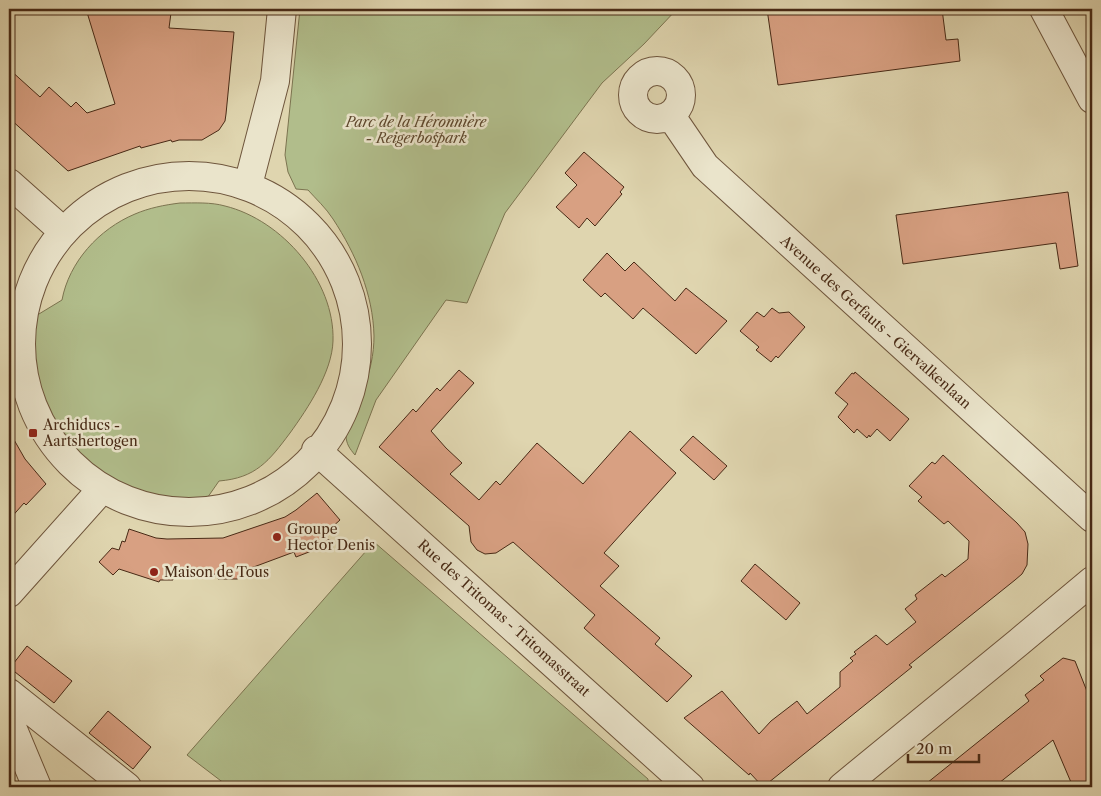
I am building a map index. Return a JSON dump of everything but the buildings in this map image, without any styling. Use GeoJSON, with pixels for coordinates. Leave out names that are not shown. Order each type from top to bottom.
{"type":"FeatureCollection","features":[{"type":"Feature","properties":{"kind":"street"},"geometry":{"type":"LineString","coordinates":[[248,185],[275,81],[282,9]]}},
{"type":"Feature","properties":{"kind":"street"},"geometry":{"type":"LineString","coordinates":[[1044,9],[1092,99]]}},
{"type":"Feature","properties":{"kind":"street","name":"Avenue des Gerfauts - Giervalkenlaan"},"geometry":{"type":"LineString","coordinates":[[671,116],[705,166],[1092,518]]}},
{"type":"Feature","properties":{"kind":"street"},"geometry":{"type":"LineString","coordinates":[[181,176],[215,177],[248,185],[273,194],[302,219],[322,238],[341,268],[357,319],[359,346],[358,361],[349,386],[316,450],[284,484],[263,498],[232,508],[196,513],[160,510],[101,490],[72,468],[41,423],[28,391],[22,358],[23,324],[30,292],[43,260],[64,232],[88,210],[116,192],[148,180],[181,176]]}},
{"type":"Feature","properties":{"kind":"street"},"geometry":{"type":"LineString","coordinates":[[9,183],[64,232]]}},
{"type":"Feature","properties":{"kind":"street","name":"Rue des Tritomas - Tritomasstraat"},"geometry":{"type":"LineString","coordinates":[[316,450],[690,787]]}},
{"type":"Feature","properties":{"kind":"street"},"geometry":{"type":"LineString","coordinates":[[9,593],[101,490]]}},
{"type":"Feature","properties":{"kind":"street"},"geometry":{"type":"LineString","coordinates":[[842,787],[1019,642],[1089,591]]}},
{"type":"Feature","properties":{"kind":"street"},"geometry":{"type":"LineString","coordinates":[[9,693],[127,787]]}},
{"type":"Feature","properties":{"kind":"street"},"geometry":{"type":"LineString","coordinates":[[9,720],[37,787]]}},
{"type":"Feature","properties":{"kind":"green space","name":"Parc de la Héronnière - Reigerbospark"},"geometry":{"type":"Polygon","coordinates":[[[300,9],[677,9],[644,44],[602,83],[505,213],[467,303],[446,300],[376,400],[355,455],[348,444],[346,429],[370,370],[374,343],[373,320],[362,275],[341,232],[327,211],[308,190],[296,189],[288,172],[285,155],[300,9]]]}},
{"type":"Feature","properties":{"kind":"green space"},"geometry":{"type":"Polygon","coordinates":[[[180,203],[209,203],[246,213],[285,239],[301,256],[315,276],[325,297],[331,319],[333,341],[332,353],[324,377],[290,433],[268,460],[252,472],[219,481],[203,504],[165,501],[134,493],[116,485],[83,461],[69,446],[47,412],[37,384],[33,355],[34,317],[62,300],[71,273],[88,248],[109,228],[122,220],[146,210],[180,203]]]}},
{"type":"Feature","properties":{"kind":"green space"},"geometry":{"type":"Polygon","coordinates":[[[374,542],[648,779],[644,787],[229,787],[187,755],[374,542]]]}},
{"type":"Feature","properties":{"kind":"place","name":"Archiducs - Aartshertogen"},"geometry":{"type":"Point","coordinates":[33,433]}},
{"type":"Feature","properties":{"kind":"place","name":"Groupe Hector Denis"},"geometry":{"type":"Point","coordinates":[277,537]}},
{"type":"Feature","properties":{"kind":"place","name":"Maison de Tous"},"geometry":{"type":"Point","coordinates":[154,572]}}]}
